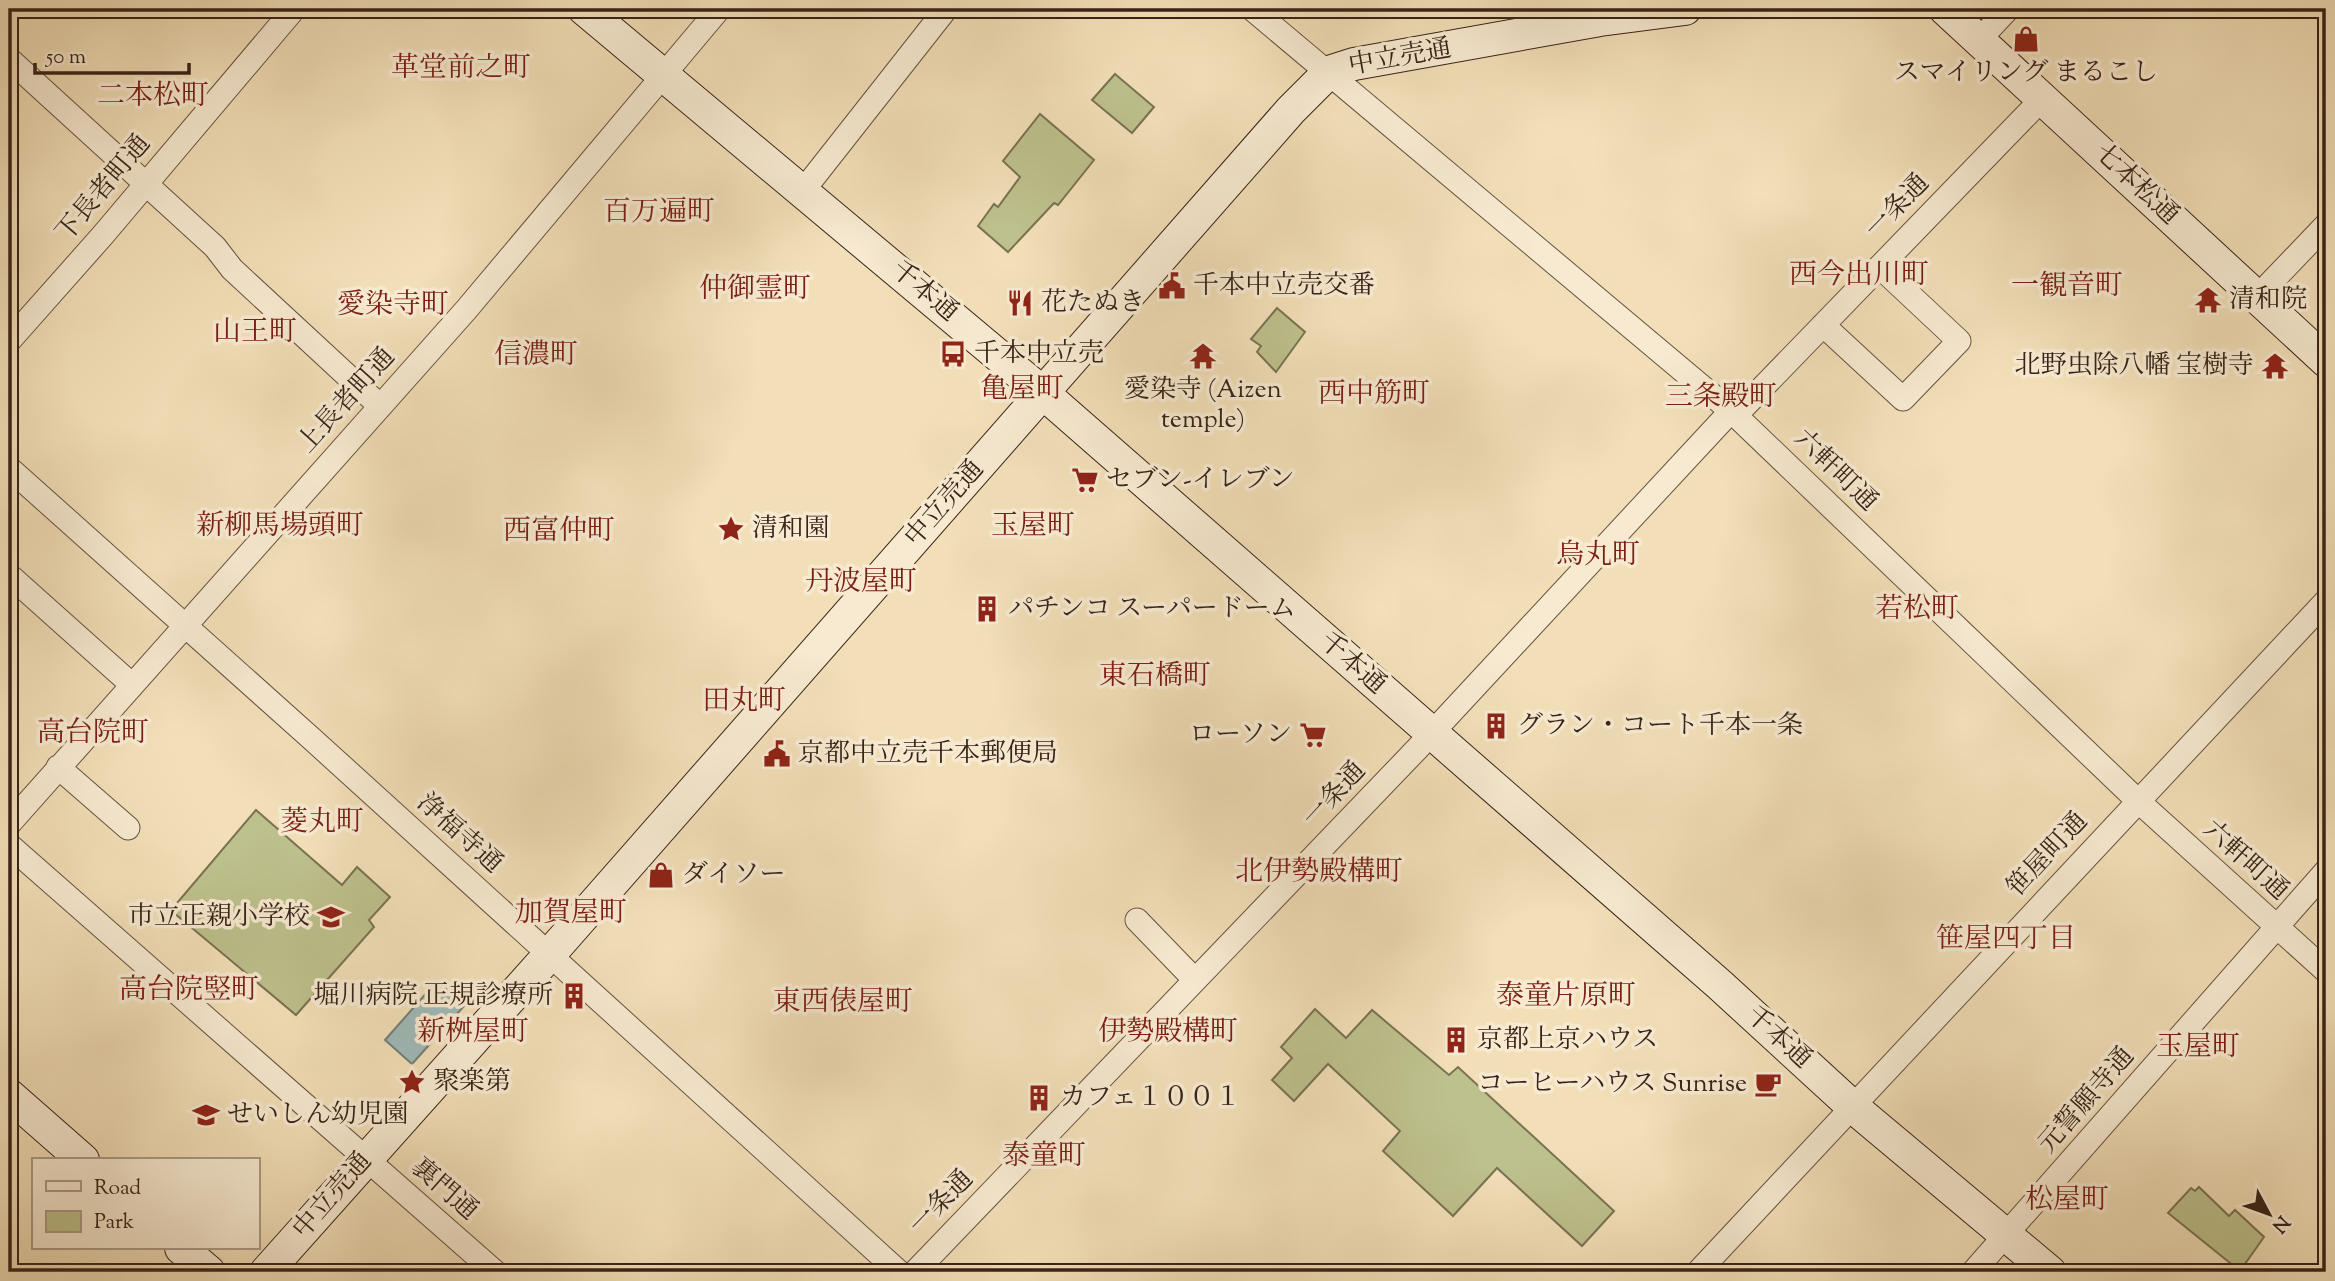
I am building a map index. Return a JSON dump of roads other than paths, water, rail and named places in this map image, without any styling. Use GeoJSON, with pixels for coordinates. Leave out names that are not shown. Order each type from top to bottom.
{"type":"FeatureCollection","features":[{"type":"Feature","properties":{"kind":"street","name":"下長者町通"},"geometry":{"type":"LineString","coordinates":[[9,341],[294,9]]}},
{"type":"Feature","properties":{"kind":"street","name":"千本通"},"geometry":{"type":"LineString","coordinates":[[584,9],[1043,393],[1720,985],[1853,1107],[2050,1272]]}},
{"type":"Feature","properties":{"kind":"street","name":"上長者町通"},"geometry":{"type":"LineString","coordinates":[[9,824],[380,406],[719,9]]}},
{"type":"Feature","properties":{"kind":"street","name":"六軒町通"},"geometry":{"type":"LineString","coordinates":[[1252,9],[1733,413],[2137,800],[2326,971]]}},
{"type":"Feature","properties":{"kind":"street","name":"中立売通"},"geometry":{"type":"LineString","coordinates":[[266,1272],[550,954],[1291,110],[1329,72],[1354,64],[1600,20],[1685,9]]}},
{"type":"Feature","properties":{"kind":"street","name":"七本松通"},"geometry":{"type":"LineString","coordinates":[[1945,9],[2326,360]]}},
{"type":"Feature","properties":{"kind":"street"},"geometry":{"type":"LineString","coordinates":[[1979,40],[2008,9]]}},
{"type":"Feature","properties":{"kind":"street"},"geometry":{"type":"LineString","coordinates":[[802,192],[941,10]]}},
{"type":"Feature","properties":{"kind":"street"},"geometry":{"type":"LineString","coordinates":[[9,59],[380,406]]}},
{"type":"Feature","properties":{"kind":"street","name":"一条通"},"geometry":{"type":"LineString","coordinates":[[915,1272],[1432,734],[1733,413],[1823,325],[2043,98]]}},
{"type":"Feature","properties":{"kind":"street"},"geometry":{"type":"LineString","coordinates":[[2258,296],[2326,225]]}},
{"type":"Feature","properties":{"kind":"street"},"geometry":{"type":"LineString","coordinates":[[1823,325],[1903,399],[1959,341],[1880,267]]}},
{"type":"Feature","properties":{"kind":"street","name":"浄福寺通"},"geometry":{"type":"LineString","coordinates":[[9,468],[899,1272]]}},
{"type":"Feature","properties":{"kind":"street"},"geometry":{"type":"LineString","coordinates":[[9,575],[131,684]]}},
{"type":"Feature","properties":{"kind":"street","name":"笹屋町通"},"geometry":{"type":"LineString","coordinates":[[1698,1272],[2326,601]]}},
{"type":"Feature","properties":{"kind":"street"},"geometry":{"type":"LineString","coordinates":[[58,767],[128,828]]}},
{"type":"Feature","properties":{"kind":"street","name":"裏門通"},"geometry":{"type":"LineString","coordinates":[[9,845],[495,1272]]}},
{"type":"Feature","properties":{"kind":"street","name":"元誓願寺通"},"geometry":{"type":"LineString","coordinates":[[1973,1272],[2326,871]]}},
{"type":"Feature","properties":{"kind":"street"},"geometry":{"type":"LineString","coordinates":[[1137,920],[1194,979]]}},
{"type":"Feature","properties":{"kind":"street"},"geometry":{"type":"LineString","coordinates":[[9,1095],[81,1158]]}},
{"type":"Feature","properties":{"kind":"street"},"geometry":{"type":"LineString","coordinates":[[183,1250],[209,1272]]}},
{"type":"Feature","properties":{"kind":"water"},"geometry":{"type":"Polygon","coordinates":[[[437,981],[465,1005],[412,1064],[385,1040],[437,981]]]}},
{"type":"Feature","properties":{"kind":"place","name":"スマイリング まるこし"},"geometry":{"type":"Point","coordinates":[2026,39]}},
{"type":"Feature","properties":{"kind":"place","name":"千本中立売交番"},"geometry":{"type":"Point","coordinates":[1172,286]}},
{"type":"Feature","properties":{"kind":"place","name":"清和院"},"geometry":{"type":"Point","coordinates":[2208,300]}},
{"type":"Feature","properties":{"kind":"place","name":"花たぬき"},"geometry":{"type":"Point","coordinates":[1020,303]}},
{"type":"Feature","properties":{"kind":"place","name":"千本中立売"},"geometry":{"type":"Point","coordinates":[953,354]}},
{"type":"Feature","properties":{"kind":"place","name":"愛染寺 (Aizen temple)"},"geometry":{"type":"Point","coordinates":[1203,356]}},
{"type":"Feature","properties":{"kind":"place","name":"北野虫除八幡 宝樹寺"},"geometry":{"type":"Point","coordinates":[2275,366]}},
{"type":"Feature","properties":{"kind":"place","name":"セブン-イレブン"},"geometry":{"type":"Point","coordinates":[1085,480]}},
{"type":"Feature","properties":{"kind":"place","name":"清和園"},"geometry":{"type":"Point","coordinates":[731,529]}},
{"type":"Feature","properties":{"kind":"place","name":"パチンコ スーパードーム"},"geometry":{"type":"Point","coordinates":[987,609]}},
{"type":"Feature","properties":{"kind":"place","name":"グラン・コート千本一条"},"geometry":{"type":"Point","coordinates":[1496,726]}},
{"type":"Feature","properties":{"kind":"place","name":"ローソン"},"geometry":{"type":"Point","coordinates":[1313,735]}},
{"type":"Feature","properties":{"kind":"place","name":"京都中立売千本郵便局"},"geometry":{"type":"Point","coordinates":[777,754]}},
{"type":"Feature","properties":{"kind":"place","name":"ダイソー"},"geometry":{"type":"Point","coordinates":[661,875]}},
{"type":"Feature","properties":{"kind":"place","name":"市立正親小学校"},"geometry":{"type":"Point","coordinates":[331,917]}},
{"type":"Feature","properties":{"kind":"place","name":"堀川病院 正規診療所"},"geometry":{"type":"Point","coordinates":[574,996]}},
{"type":"Feature","properties":{"kind":"place","name":"京都上京ハウス"},"geometry":{"type":"Point","coordinates":[1456,1040]}},
{"type":"Feature","properties":{"kind":"place","name":"聚楽第"},"geometry":{"type":"Point","coordinates":[412,1082]}},
{"type":"Feature","properties":{"kind":"place","name":"コーヒーハウス Sunrise"},"geometry":{"type":"Point","coordinates":[1768,1084]}},
{"type":"Feature","properties":{"kind":"place","name":"カフェ１００１"},"geometry":{"type":"Point","coordinates":[1039,1098]}},
{"type":"Feature","properties":{"kind":"place","name":"せいしん幼児園"},"geometry":{"type":"Point","coordinates":[206,1115]}},
{"type":"Feature","properties":{"kind":"district","name":"革堂前之町"},"geometry":{"type":"Point","coordinates":[461,69]}},
{"type":"Feature","properties":{"kind":"district","name":"二本松町"},"geometry":{"type":"Point","coordinates":[153,97]}},
{"type":"Feature","properties":{"kind":"district","name":"百万遍町"},"geometry":{"type":"Point","coordinates":[659,213]}},
{"type":"Feature","properties":{"kind":"district","name":"西今出川町"},"geometry":{"type":"Point","coordinates":[1859,276]}},
{"type":"Feature","properties":{"kind":"district","name":"一観音町"},"geometry":{"type":"Point","coordinates":[2067,287]}},
{"type":"Feature","properties":{"kind":"district","name":"仲御霊町"},"geometry":{"type":"Point","coordinates":[755,290]}},
{"type":"Feature","properties":{"kind":"district","name":"愛染寺町"},"geometry":{"type":"Point","coordinates":[393,306]}},
{"type":"Feature","properties":{"kind":"district","name":"山王町"},"geometry":{"type":"Point","coordinates":[255,333]}},
{"type":"Feature","properties":{"kind":"district","name":"信濃町"},"geometry":{"type":"Point","coordinates":[536,356]}},
{"type":"Feature","properties":{"kind":"district","name":"亀屋町"},"geometry":{"type":"Point","coordinates":[1022,390]}},
{"type":"Feature","properties":{"kind":"district","name":"西中筋町"},"geometry":{"type":"Point","coordinates":[1374,395]}},
{"type":"Feature","properties":{"kind":"district","name":"三条殿町"},"geometry":{"type":"Point","coordinates":[1721,398]}},
{"type":"Feature","properties":{"kind":"district","name":"新柳馬場頭町"},"geometry":{"type":"Point","coordinates":[280,527]}},
{"type":"Feature","properties":{"kind":"district","name":"玉屋町"},"geometry":{"type":"Point","coordinates":[1033,527]}},
{"type":"Feature","properties":{"kind":"district","name":"西富仲町"},"geometry":{"type":"Point","coordinates":[559,532]}},
{"type":"Feature","properties":{"kind":"district","name":"烏丸町"},"geometry":{"type":"Point","coordinates":[1598,556]}},
{"type":"Feature","properties":{"kind":"district","name":"丹波屋町"},"geometry":{"type":"Point","coordinates":[861,583]}},
{"type":"Feature","properties":{"kind":"district","name":"若松町"},"geometry":{"type":"Point","coordinates":[1917,610]}},
{"type":"Feature","properties":{"kind":"district","name":"東石橋町"},"geometry":{"type":"Point","coordinates":[1155,677]}},
{"type":"Feature","properties":{"kind":"district","name":"田丸町"},"geometry":{"type":"Point","coordinates":[744,702]}},
{"type":"Feature","properties":{"kind":"district","name":"高台院町"},"geometry":{"type":"Point","coordinates":[93,734]}},
{"type":"Feature","properties":{"kind":"district","name":"菱丸町"},"geometry":{"type":"Point","coordinates":[322,823]}},
{"type":"Feature","properties":{"kind":"district","name":"北伊勢殿構町"},"geometry":{"type":"Point","coordinates":[1319,873]}},
{"type":"Feature","properties":{"kind":"district","name":"加賀屋町"},"geometry":{"type":"Point","coordinates":[571,914]}},
{"type":"Feature","properties":{"kind":"district","name":"笹屋四丁目"},"geometry":{"type":"Point","coordinates":[2006,940]}},
{"type":"Feature","properties":{"kind":"district","name":"高台院竪町"},"geometry":{"type":"Point","coordinates":[189,991]}},
{"type":"Feature","properties":{"kind":"district","name":"泰童片原町"},"geometry":{"type":"Point","coordinates":[1566,997]}},
{"type":"Feature","properties":{"kind":"district","name":"東西俵屋町"},"geometry":{"type":"Point","coordinates":[843,1003]}},
{"type":"Feature","properties":{"kind":"district","name":"新桝屋町"},"geometry":{"type":"Point","coordinates":[473,1033]}},
{"type":"Feature","properties":{"kind":"district","name":"伊勢殿構町"},"geometry":{"type":"Point","coordinates":[1168,1033]}},
{"type":"Feature","properties":{"kind":"district","name":"玉屋町"},"geometry":{"type":"Point","coordinates":[2198,1048]}},
{"type":"Feature","properties":{"kind":"district","name":"泰童町"},"geometry":{"type":"Point","coordinates":[1044,1157]}},
{"type":"Feature","properties":{"kind":"district","name":"松屋町"},"geometry":{"type":"Point","coordinates":[2067,1201]}}]}
